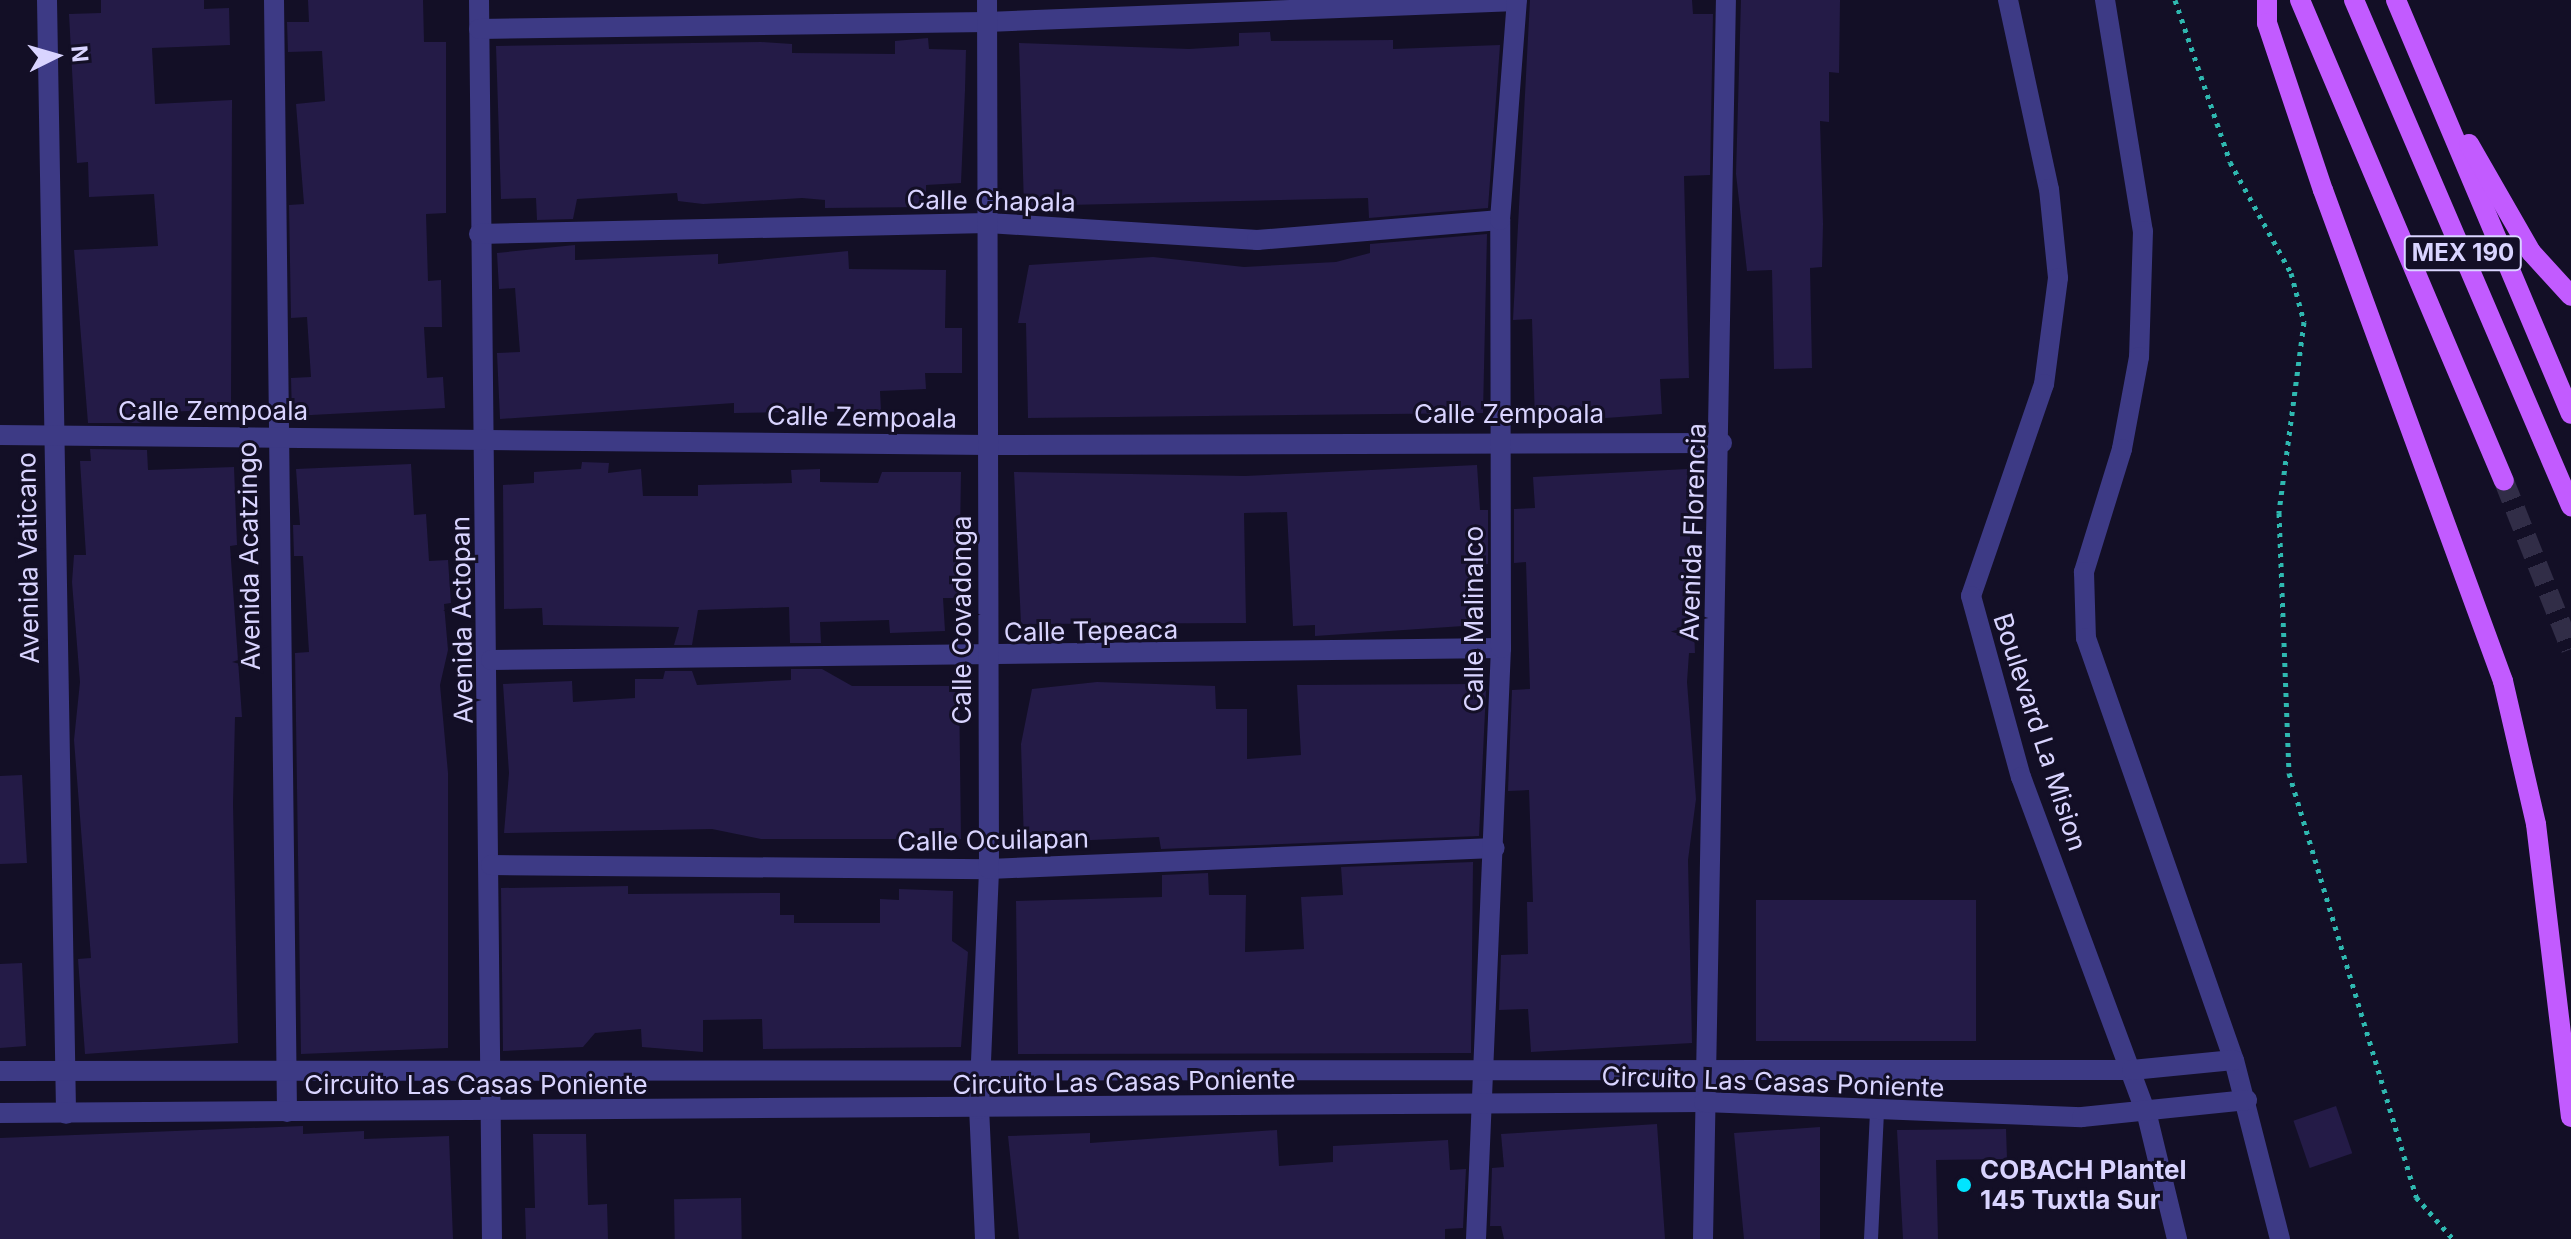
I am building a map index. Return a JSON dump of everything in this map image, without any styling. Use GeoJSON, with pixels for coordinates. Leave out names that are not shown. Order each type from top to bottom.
{"type":"FeatureCollection","features":[{"type":"Feature","properties":{"kind":"main road"},"geometry":{"type":"LineString","coordinates":[[2267,0],[2267,23],[2323,190],[2503,681],[2536,824],[2571,1117]]}},
{"type":"Feature","properties":{"kind":"main road"},"geometry":{"type":"LineString","coordinates":[[2300,0],[2504,481]]}},
{"type":"Feature","properties":{"kind":"main road","name":"MEX 190"},"geometry":{"type":"LineString","coordinates":[[2354,0],[2571,506]]}},
{"type":"Feature","properties":{"kind":"main road"},"geometry":{"type":"LineString","coordinates":[[2396,0],[2571,414]]}},
{"type":"Feature","properties":{"kind":"main road"},"geometry":{"type":"LineString","coordinates":[[2427,72],[2531,252],[2571,296]]}},
{"type":"Feature","properties":{"kind":"street","name":"Avenida Vaticano"},"geometry":{"type":"LineString","coordinates":[[47,0],[51,435],[66,1114]]}},
{"type":"Feature","properties":{"kind":"street","name":"Avenida Acatzingo"},"geometry":{"type":"LineString","coordinates":[[274,0],[274,438],[283,1071],[287,1112]]}},
{"type":"Feature","properties":{"kind":"street","name":"Avenida Actopan"},"geometry":{"type":"LineString","coordinates":[[479,0],[479,234],[491,660],[491,865],[485,1068],[492,1239]]}},
{"type":"Feature","properties":{"kind":"street","name":"Calle Covadonga"},"geometry":{"type":"LineString","coordinates":[[985,1239],[979,1109],[989,869],[987,0]]}},
{"type":"Feature","properties":{"kind":"street"},"geometry":{"type":"LineString","coordinates":[[479,29],[987,22],[1517,0]]}},
{"type":"Feature","properties":{"kind":"street","name":"Calle Malinalco"},"geometry":{"type":"LineString","coordinates":[[1476,1239],[1485,1103],[1501,648],[1500,220],[1517,0]]}},
{"type":"Feature","properties":{"kind":"street","name":"Avenida Florencia"},"geometry":{"type":"LineString","coordinates":[[1703,1239],[1704,1065],[1722,443],[1726,0]]}},
{"type":"Feature","properties":{"kind":"street","name":"Boulevard La Mision"},"geometry":{"type":"LineString","coordinates":[[2008,0],[2049,189],[2058,278],[2044,384],[1971,596],[2021,777],[2147,1115],[2177,1239]]}},
{"type":"Feature","properties":{"kind":"street"},"geometry":{"type":"LineString","coordinates":[[2105,0],[2143,231],[2139,357],[2122,449],[2084,572],[2086,638],[2247,1100],[2280,1239]]}},
{"type":"Feature","properties":{"kind":"street","name":"Calle Chapala"},"geometry":{"type":"LineString","coordinates":[[479,234],[988,223],[1257,240],[1500,220]]}},
{"type":"Feature","properties":{"kind":"street","name":"Calle Zempoala"},"geometry":{"type":"LineString","coordinates":[[0,435],[274,438],[483,436],[988,445],[1500,438],[1722,443]]}},
{"type":"Feature","properties":{"kind":"street","name":"Calle Tepeaca"},"geometry":{"type":"LineString","coordinates":[[491,660],[989,659],[1501,648]]}},
{"type":"Feature","properties":{"kind":"street","name":"Calle Ocuilapan"},"geometry":{"type":"LineString","coordinates":[[491,865],[989,869],[1495,848]]}},
{"type":"Feature","properties":{"kind":"street","name":"Circuito Las Casas Poniente"},"geometry":{"type":"LineString","coordinates":[[0,1071],[1704,1065],[2132,1070],[2234,1060]]}},
{"type":"Feature","properties":{"kind":"street","name":"Circuito Las Casas Poniente"},"geometry":{"type":"LineString","coordinates":[[0,1113],[1704,1102],[1877,1111],[2147,1115],[2247,1100]]}},
{"type":"Feature","properties":{"kind":"lane"},"geometry":{"type":"LineString","coordinates":[[1871,1239],[1877,1111]]}},
{"type":"Feature","properties":{"kind":"path"},"geometry":{"type":"LineString","coordinates":[[2175,0],[2230,162],[2291,273],[2304,322],[2279,513],[2289,773],[2416,1197],[2453,1239]]}},
{"type":"Feature","properties":{"kind":"building"},"geometry":{"type":"Polygon","coordinates":[[[101,0],[204,0],[204,9],[229,8],[230,45],[152,48],[155,104],[232,100],[231,409],[145,413],[146,423],[88,423],[74,250],[158,246],[154,194],[89,197],[88,162],[77,163],[69,14],[101,13],[101,0]]]}},
{"type":"Feature","properties":{"kind":"building"},"geometry":{"type":"Polygon","coordinates":[[[308,0],[423,0],[424,42],[446,42],[446,213],[426,214],[428,281],[441,280],[442,327],[424,327],[427,378],[443,377],[445,408],[292,416],[291,378],[311,377],[307,317],[291,318],[289,205],[304,204],[296,104],[325,101],[322,51],[288,52],[287,22],[309,22],[308,0]]]}},
{"type":"Feature","properties":{"kind":"building"},"geometry":{"type":"Polygon","coordinates":[[[1530,0],[1692,0],[1693,14],[1713,14],[1710,175],[1684,176],[1689,378],[1660,379],[1662,414],[1535,423],[1532,319],[1513,320],[1530,0]]]}},
{"type":"Feature","properties":{"kind":"building"},"geometry":{"type":"Polygon","coordinates":[[[1741,0],[1840,0],[1839,73],[1829,72],[1829,122],[1820,121],[1822,267],[1810,268],[1812,368],[1774,369],[1772,270],[1747,271],[1736,174],[1741,0]]]}},
{"type":"Feature","properties":{"kind":"building"},"geometry":{"type":"Polygon","coordinates":[[[1270,32],[1271,41],[1393,40],[1393,49],[1500,45],[1488,208],[1369,218],[1368,198],[1024,206],[1019,43],[1189,49],[1239,46],[1239,33],[1270,32]]]}},
{"type":"Feature","properties":{"kind":"building"},"geometry":{"type":"Polygon","coordinates":[[[928,38],[929,49],[966,50],[961,183],[926,185],[926,207],[825,208],[825,200],[802,198],[703,204],[678,201],[677,193],[577,199],[573,219],[537,220],[536,198],[501,199],[496,46],[761,42],[792,44],[792,53],[895,54],[895,41],[928,38]]]}},
{"type":"Feature","properties":{"kind":"building"},"geometry":{"type":"Polygon","coordinates":[[[1487,234],[1483,413],[1028,418],[1026,323],[1018,323],[1029,265],[1153,257],[1244,267],[1336,262],[1370,253],[1370,244],[1487,234]]]}},
{"type":"Feature","properties":{"kind":"building"},"geometry":{"type":"Polygon","coordinates":[[[575,245],[575,260],[718,254],[718,264],[848,251],[849,269],[946,270],[945,328],[962,328],[962,373],[925,373],[926,389],[880,391],[881,411],[734,413],[734,403],[500,419],[497,353],[520,352],[515,288],[499,289],[497,253],[575,245]]]}},
{"type":"Feature","properties":{"kind":"building"},"geometry":{"type":"Polygon","coordinates":[[[90,449],[147,450],[148,470],[234,467],[237,545],[230,546],[242,717],[235,717],[233,804],[238,1043],[85,1054],[78,959],[91,958],[74,740],[80,682],[72,582],[74,555],[86,555],[80,461],[91,461],[90,449]]]}},
{"type":"Feature","properties":{"kind":"building"},"geometry":{"type":"Polygon","coordinates":[[[582,462],[609,463],[608,473],[641,469],[643,496],[698,496],[698,485],[792,483],[791,470],[820,469],[820,482],[878,483],[882,472],[961,472],[959,598],[943,598],[945,631],[890,633],[889,620],[820,622],[821,643],[790,643],[789,607],[698,610],[692,645],[674,645],[679,627],[543,625],[542,608],[504,609],[503,485],[534,483],[534,472],[581,469],[582,462]]]}},
{"type":"Feature","properties":{"kind":"building"},"geometry":{"type":"Polygon","coordinates":[[[411,464],[414,515],[426,514],[429,561],[448,560],[451,603],[444,604],[448,650],[440,685],[448,773],[448,1048],[301,1054],[295,653],[309,652],[303,556],[294,556],[293,525],[300,525],[296,469],[411,464]]]}},
{"type":"Feature","properties":{"kind":"building"},"geometry":{"type":"Polygon","coordinates":[[[1477,465],[1480,510],[1488,510],[1488,564],[1475,565],[1478,625],[1315,636],[1315,625],[1293,626],[1287,512],[1244,513],[1246,623],[1021,624],[1014,472],[1245,476],[1477,465]]]}},
{"type":"Feature","properties":{"kind":"building"},"geometry":{"type":"Polygon","coordinates":[[[1687,469],[1695,653],[1689,653],[1687,682],[1696,799],[1688,860],[1692,1043],[1531,1052],[1528,1009],[1499,1010],[1501,955],[1528,954],[1527,902],[1533,902],[1529,790],[1508,791],[1512,690],[1530,689],[1526,562],[1514,563],[1514,509],[1535,508],[1533,477],[1687,469]]]}},
{"type":"Feature","properties":{"kind":"building"},"geometry":{"type":"Polygon","coordinates":[[[791,669],[822,669],[852,686],[959,686],[961,839],[761,839],[712,829],[504,833],[509,773],[503,684],[572,681],[573,702],[635,698],[635,679],[663,679],[665,671],[692,671],[697,685],[791,680],[791,669]]]}},
{"type":"Feature","properties":{"kind":"building"},"geometry":{"type":"Polygon","coordinates":[[[1097,682],[1215,686],[1216,709],[1247,709],[1247,759],[1301,755],[1297,685],[1479,684],[1486,691],[1479,836],[1161,849],[1159,837],[1024,843],[1021,744],[1032,689],[1097,682]]]}},
{"type":"Feature","properties":{"kind":"building"},"geometry":{"type":"Polygon","coordinates":[[[22,775],[27,863],[0,864],[0,776],[22,775]]]}},
{"type":"Feature","properties":{"kind":"building"},"geometry":{"type":"Polygon","coordinates":[[[1473,862],[1471,1053],[1018,1054],[1016,901],[1162,897],[1162,875],[1208,873],[1209,895],[1246,895],[1245,952],[1304,949],[1301,897],[1343,895],[1341,867],[1473,862]]]}},
{"type":"Feature","properties":{"kind":"building"},"geometry":{"type":"Polygon","coordinates":[[[628,886],[628,894],[780,893],[780,915],[794,915],[794,923],[880,923],[880,899],[899,900],[899,889],[953,891],[952,941],[968,952],[961,1047],[763,1049],[762,1019],[703,1020],[703,1052],[642,1047],[641,1029],[595,1033],[583,1047],[503,1051],[501,888],[628,886]]]}},
{"type":"Feature","properties":{"kind":"building"},"geometry":{"type":"Polygon","coordinates":[[[1756,900],[1976,900],[1976,1041],[1756,1041],[1756,900]]]}},
{"type":"Feature","properties":{"kind":"building"},"geometry":{"type":"Polygon","coordinates":[[[22,963],[26,1046],[0,1048],[0,964],[22,963]]]}},
{"type":"Feature","properties":{"kind":"building"},"geometry":{"type":"Polygon","coordinates":[[[2336,1106],[2352,1153],[2310,1168],[2293,1121],[2336,1106]]]}},
{"type":"Feature","properties":{"kind":"building"},"geometry":{"type":"Polygon","coordinates":[[[1657,1124],[1665,1239],[1504,1239],[1501,1226],[1490,1226],[1492,1168],[1504,1167],[1501,1134],[1657,1124]]]}},
{"type":"Feature","properties":{"kind":"building"},"geometry":{"type":"Polygon","coordinates":[[[303,1126],[303,1134],[364,1131],[364,1139],[449,1136],[453,1239],[0,1239],[0,1138],[303,1126]]]}},
{"type":"Feature","properties":{"kind":"building"},"geometry":{"type":"Polygon","coordinates":[[[1820,1127],[1820,1239],[1744,1239],[1734,1133],[1820,1127]]]}},
{"type":"Feature","properties":{"kind":"building"},"geometry":{"type":"Polygon","coordinates":[[[2006,1129],[2007,1159],[1936,1160],[1938,1239],[1903,1239],[1897,1130],[2006,1129]]]}},
{"type":"Feature","properties":{"kind":"building"},"geometry":{"type":"Polygon","coordinates":[[[1277,1130],[1279,1166],[1333,1162],[1333,1146],[1448,1140],[1450,1170],[1466,1169],[1463,1228],[1445,1229],[1445,1239],[1019,1239],[1008,1136],[1090,1133],[1090,1143],[1277,1130]]]}},
{"type":"Feature","properties":{"kind":"building"},"geometry":{"type":"Polygon","coordinates":[[[533,1134],[586,1134],[588,1205],[607,1204],[608,1239],[526,1239],[525,1208],[535,1208],[533,1134]]]}},
{"type":"Feature","properties":{"kind":"building"},"geometry":{"type":"Polygon","coordinates":[[[741,1198],[742,1239],[675,1239],[674,1199],[741,1198]]]}},
{"type":"Feature","properties":{"kind":"tunnel"},"geometry":{"type":"LineString","coordinates":[[2504,481],[2571,649]]}},
{"type":"Feature","properties":{"kind":"place","name":"COBACH Plantel 145 Tuxtla Sur"},"geometry":{"type":"Point","coordinates":[1964,1185]}}]}
